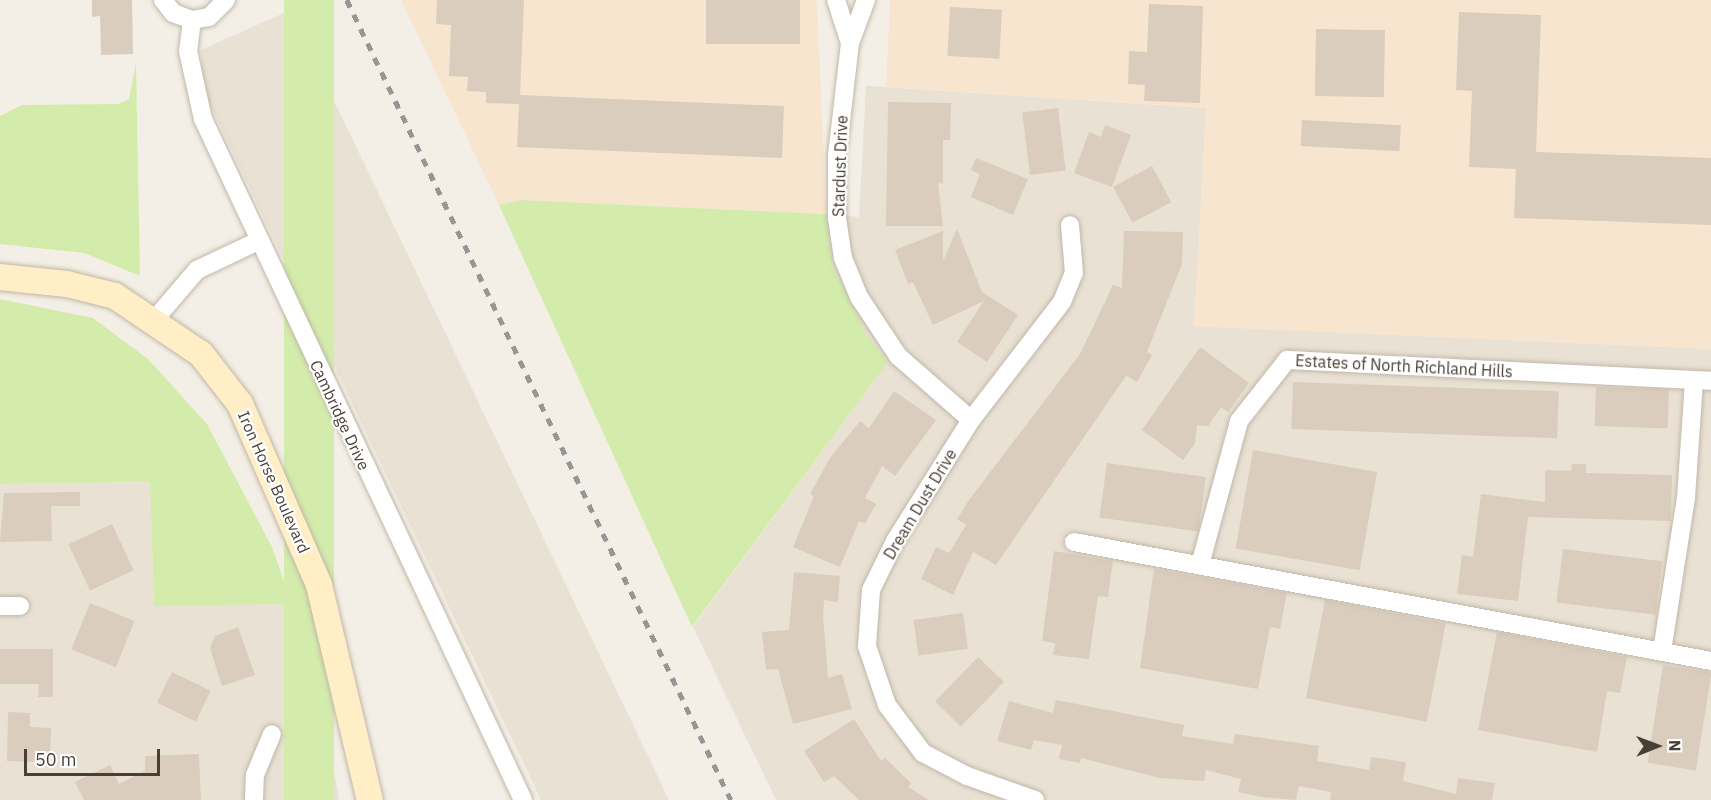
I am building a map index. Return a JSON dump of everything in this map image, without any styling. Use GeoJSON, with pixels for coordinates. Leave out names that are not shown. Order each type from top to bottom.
{"type":"FeatureCollection","features":[{"type":"Feature","properties":{"kind":"street"},"geometry":{"type":"LineString","coordinates":[[163,0],[173,13],[192,20],[209,17],[226,0]]}},
{"type":"Feature","properties":{"kind":"street","name":"Stardust Drive"},"geometry":{"type":"LineString","coordinates":[[836,0],[850,43]]}},
{"type":"Feature","properties":{"kind":"street","name":"Stardust Drive"},"geometry":{"type":"LineString","coordinates":[[866,0],[850,43],[837,155],[837,218],[843,258],[859,297],[898,356],[971,420]]}},
{"type":"Feature","properties":{"kind":"street","name":"Cambridge Drive"},"geometry":{"type":"LineString","coordinates":[[192,20],[188,51],[203,119],[258,241],[524,800]]}},
{"type":"Feature","properties":{"kind":"street","name":"Dream Dust Drive"},"geometry":{"type":"LineString","coordinates":[[1035,800],[967,776],[923,753],[887,705],[867,646],[871,590],[895,541],[971,420],[1062,302],[1074,273],[1070,225]]}},
{"type":"Feature","properties":{"kind":"street"},"geometry":{"type":"LineString","coordinates":[[155,320],[197,270],[258,241]]}},
{"type":"Feature","properties":{"kind":"street","name":"Iron Horse Boulevard"},"geometry":{"type":"LineString","coordinates":[[0,277],[67,284],[115,296],[155,320],[201,354],[244,415],[319,585],[370,800]]}},
{"type":"Feature","properties":{"kind":"street","name":"Estates of North Richland Hills"},"geometry":{"type":"LineString","coordinates":[[1200,565],[1239,421],[1287,360],[1702,380]]}},
{"type":"Feature","properties":{"kind":"street"},"geometry":{"type":"LineString","coordinates":[[1662,651],[1702,380]]}},
{"type":"Feature","properties":{"kind":"street"},"geometry":{"type":"LineString","coordinates":[[1074,542],[1711,661]]}},
{"type":"Feature","properties":{"kind":"street"},"geometry":{"type":"LineString","coordinates":[[0,606],[20,606]]}},
{"type":"Feature","properties":{"kind":"street"},"geometry":{"type":"LineString","coordinates":[[254,800],[255,775],[272,734]]}},
{"type":"Feature","properties":{"kind":"shaded area"},"geometry":{"type":"Polygon","coordinates":[[[401,0],[817,0],[826,214],[521,200],[499,205],[401,0]]]}},
{"type":"Feature","properties":{"kind":"shaded area"},"geometry":{"type":"Polygon","coordinates":[[[890,0],[1711,0],[1711,349],[1194,326],[1206,108],[886,87],[890,0]]]}},
{"type":"Feature","properties":{"kind":"shaded area"},"geometry":{"type":"Polygon","coordinates":[[[288,11],[339,111],[669,800],[541,800],[203,90],[201,50],[288,11]]]}},
{"type":"Feature","properties":{"kind":"shaded area"},"geometry":{"type":"Polygon","coordinates":[[[866,86],[1206,108],[1195,326],[1711,349],[1711,800],[776,800],[693,627],[888,362],[866,334],[833,265],[826,214],[859,217],[866,86]]]}},
{"type":"Feature","properties":{"kind":"shaded area"},"geometry":{"type":"Polygon","coordinates":[[[150,482],[154,605],[292,604],[328,735],[339,800],[0,800],[0,484],[150,482]]]}},
{"type":"Feature","properties":{"kind":"green space"},"geometry":{"type":"Polygon","coordinates":[[[284,0],[334,0],[334,800],[284,800],[284,0]]]}},
{"type":"Feature","properties":{"kind":"green space"},"geometry":{"type":"Polygon","coordinates":[[[136,63],[140,276],[84,253],[0,244],[0,116],[22,105],[118,104],[129,99],[136,63]]]}},
{"type":"Feature","properties":{"kind":"green space"},"geometry":{"type":"Polygon","coordinates":[[[521,200],[826,214],[833,265],[866,334],[888,362],[692,627],[499,205],[521,200]]]}},
{"type":"Feature","properties":{"kind":"green space"},"geometry":{"type":"Polygon","coordinates":[[[0,299],[93,318],[148,359],[207,424],[272,547],[292,604],[154,606],[150,482],[0,484],[0,299]]]}},
{"type":"Feature","properties":{"kind":"building"},"geometry":{"type":"Polygon","coordinates":[[[92,0],[132,0],[133,54],[101,55],[100,16],[92,17],[92,0]]]}},
{"type":"Feature","properties":{"kind":"building"},"geometry":{"type":"Polygon","coordinates":[[[437,0],[524,0],[520,95],[784,106],[782,158],[517,147],[519,104],[486,103],[486,92],[467,91],[468,77],[449,76],[451,25],[436,24],[437,0]]]}},
{"type":"Feature","properties":{"kind":"building"},"geometry":{"type":"Polygon","coordinates":[[[706,0],[800,0],[800,44],[706,44],[706,0]]]}},
{"type":"Feature","properties":{"kind":"building"},"geometry":{"type":"Polygon","coordinates":[[[1149,4],[1203,6],[1200,103],[1144,101],[1145,85],[1128,84],[1129,51],[1147,52],[1149,4]]]}},
{"type":"Feature","properties":{"kind":"building"},"geometry":{"type":"Polygon","coordinates":[[[950,7],[1002,10],[999,59],[947,56],[950,7]]]}},
{"type":"Feature","properties":{"kind":"building"},"geometry":{"type":"Polygon","coordinates":[[[1459,12],[1541,15],[1536,152],[1711,158],[1711,225],[1514,218],[1516,169],[1469,167],[1472,91],[1456,90],[1459,12]]]}},
{"type":"Feature","properties":{"kind":"building"},"geometry":{"type":"Polygon","coordinates":[[[1316,29],[1385,30],[1384,97],[1315,96],[1316,29]]]}},
{"type":"Feature","properties":{"kind":"building"},"geometry":{"type":"Polygon","coordinates":[[[888,102],[951,103],[950,140],[943,140],[943,184],[938,183],[943,226],[886,226],[888,102]]]}},
{"type":"Feature","properties":{"kind":"building"},"geometry":{"type":"Polygon","coordinates":[[[1058,108],[1066,171],[1030,175],[1022,112],[1058,108]]]}},
{"type":"Feature","properties":{"kind":"building"},"geometry":{"type":"Polygon","coordinates":[[[1302,120],[1401,125],[1400,151],[1301,146],[1302,120]]]}},
{"type":"Feature","properties":{"kind":"building"},"geometry":{"type":"Polygon","coordinates":[[[1105,125],[1131,135],[1112,187],[1074,173],[1089,132],[1101,137],[1105,125]]]}},
{"type":"Feature","properties":{"kind":"building"},"geometry":{"type":"Polygon","coordinates":[[[976,158],[1028,179],[1013,215],[971,197],[980,174],[971,170],[976,158]]]}},
{"type":"Feature","properties":{"kind":"building"},"geometry":{"type":"Polygon","coordinates":[[[1152,166],[1171,202],[1132,223],[1113,187],[1152,166]]]}},
{"type":"Feature","properties":{"kind":"building"},"geometry":{"type":"Polygon","coordinates":[[[957,229],[982,292],[1018,315],[987,362],[957,342],[984,301],[933,325],[913,282],[908,284],[895,250],[943,231],[943,261],[957,229]]]}},
{"type":"Feature","properties":{"kind":"building"},"geometry":{"type":"Polygon","coordinates":[[[1124,231],[1183,232],[1182,264],[1147,352],[1152,355],[1137,382],[1126,376],[996,565],[973,552],[953,595],[921,579],[936,547],[949,553],[966,525],[957,519],[969,500],[1080,354],[1113,285],[1122,288],[1124,231]]]}},
{"type":"Feature","properties":{"kind":"building"},"geometry":{"type":"Polygon","coordinates":[[[1200,347],[1249,383],[1228,412],[1221,407],[1208,426],[1197,425],[1195,443],[1183,460],[1142,430],[1200,347]]]}},
{"type":"Feature","properties":{"kind":"building"},"geometry":{"type":"Polygon","coordinates":[[[1293,382],[1559,391],[1557,438],[1291,429],[1293,382]]]}},
{"type":"Feature","properties":{"kind":"building"},"geometry":{"type":"Polygon","coordinates":[[[1596,387],[1669,390],[1668,429],[1595,426],[1596,387]]]}},
{"type":"Feature","properties":{"kind":"building"},"geometry":{"type":"Polygon","coordinates":[[[894,391],[936,420],[895,476],[882,466],[865,498],[876,504],[865,524],[859,521],[840,567],[793,547],[814,496],[810,494],[830,458],[860,421],[869,428],[894,391]]]}},
{"type":"Feature","properties":{"kind":"building"},"geometry":{"type":"Polygon","coordinates":[[[1253,450],[1377,472],[1360,570],[1236,548],[1253,450]]]}},
{"type":"Feature","properties":{"kind":"building"},"geometry":{"type":"Polygon","coordinates":[[[1107,463],[1206,477],[1198,531],[1099,517],[1107,463]]]}},
{"type":"Feature","properties":{"kind":"building"},"geometry":{"type":"Polygon","coordinates":[[[1572,464],[1586,464],[1586,473],[1672,475],[1671,521],[1528,517],[1518,601],[1457,594],[1462,555],[1473,557],[1481,494],[1545,502],[1545,470],[1571,471],[1572,464]]]}},
{"type":"Feature","properties":{"kind":"building"},"geometry":{"type":"Polygon","coordinates":[[[80,492],[80,506],[51,506],[52,541],[0,542],[4,493],[80,492]]]}},
{"type":"Feature","properties":{"kind":"building"},"geometry":{"type":"Polygon","coordinates":[[[112,524],[134,570],[90,591],[68,544],[112,524]]]}},
{"type":"Feature","properties":{"kind":"building"},"geometry":{"type":"Polygon","coordinates":[[[1563,549],[1662,561],[1656,615],[1556,603],[1563,549]]]}},
{"type":"Feature","properties":{"kind":"building"},"geometry":{"type":"Polygon","coordinates":[[[1054,551],[1113,561],[1108,597],[1098,596],[1089,659],[1053,655],[1055,643],[1042,641],[1054,551]]]}},
{"type":"Feature","properties":{"kind":"building"},"geometry":{"type":"Polygon","coordinates":[[[1154,569],[1287,593],[1280,629],[1270,627],[1258,689],[1140,668],[1154,569]]]}},
{"type":"Feature","properties":{"kind":"building"},"geometry":{"type":"Polygon","coordinates":[[[794,572],[840,576],[838,602],[824,600],[823,616],[828,678],[842,674],[852,709],[793,724],[778,669],[766,670],[762,632],[789,630],[794,572]]]}},
{"type":"Feature","properties":{"kind":"building"},"geometry":{"type":"Polygon","coordinates":[[[1325,600],[1446,623],[1427,722],[1306,698],[1325,600]]]}},
{"type":"Feature","properties":{"kind":"building"},"geometry":{"type":"Polygon","coordinates":[[[90,603],[135,621],[116,667],[71,649],[90,603]]]}},
{"type":"Feature","properties":{"kind":"building"},"geometry":{"type":"Polygon","coordinates":[[[963,613],[968,649],[918,656],[913,620],[963,613]]]}},
{"type":"Feature","properties":{"kind":"building"},"geometry":{"type":"Polygon","coordinates":[[[238,627],[255,675],[222,686],[210,648],[215,636],[238,627]]]}},
{"type":"Feature","properties":{"kind":"building"},"geometry":{"type":"Polygon","coordinates":[[[1497,632],[1627,657],[1620,693],[1607,691],[1597,752],[1478,730],[1497,632]]]}},
{"type":"Feature","properties":{"kind":"building"},"geometry":{"type":"Polygon","coordinates":[[[0,649],[53,649],[53,697],[38,697],[39,684],[0,684],[0,649]]]}},
{"type":"Feature","properties":{"kind":"building"},"geometry":{"type":"Polygon","coordinates":[[[978,657],[1004,682],[961,727],[935,702],[978,657]]]}},
{"type":"Feature","properties":{"kind":"building"},"geometry":{"type":"Polygon","coordinates":[[[1663,665],[1711,673],[1696,770],[1648,763],[1663,665]]]}},
{"type":"Feature","properties":{"kind":"building"},"geometry":{"type":"Polygon","coordinates":[[[172,672],[211,691],[196,721],[157,703],[172,672]]]}},
{"type":"Feature","properties":{"kind":"building"},"geometry":{"type":"Polygon","coordinates":[[[1056,700],[1184,725],[1182,736],[1233,744],[1235,734],[1319,746],[1317,761],[1369,770],[1371,757],[1406,762],[1403,781],[1456,794],[1458,778],[1495,783],[1492,800],[1330,800],[1331,792],[1299,786],[1296,800],[1262,797],[1238,792],[1241,779],[1206,770],[1204,781],[1160,778],[1081,758],[1080,763],[1059,759],[1062,745],[1034,740],[1031,750],[997,741],[1009,701],[1053,713],[1056,700]]]}},
{"type":"Feature","properties":{"kind":"building"},"geometry":{"type":"Polygon","coordinates":[[[8,712],[30,713],[30,727],[51,728],[50,762],[7,761],[8,712]]]}},
{"type":"Feature","properties":{"kind":"building"},"geometry":{"type":"Polygon","coordinates":[[[854,719],[881,761],[885,758],[911,783],[908,787],[929,800],[859,800],[834,776],[824,782],[804,751],[854,719]]]}},
{"type":"Feature","properties":{"kind":"building"},"geometry":{"type":"Polygon","coordinates":[[[199,754],[201,800],[84,800],[75,782],[110,765],[119,784],[145,771],[145,756],[199,754]]]}},
{"type":"Feature","properties":{"kind":"railway"},"geometry":{"type":"LineString","coordinates":[[347,0],[731,800]]}}]}
